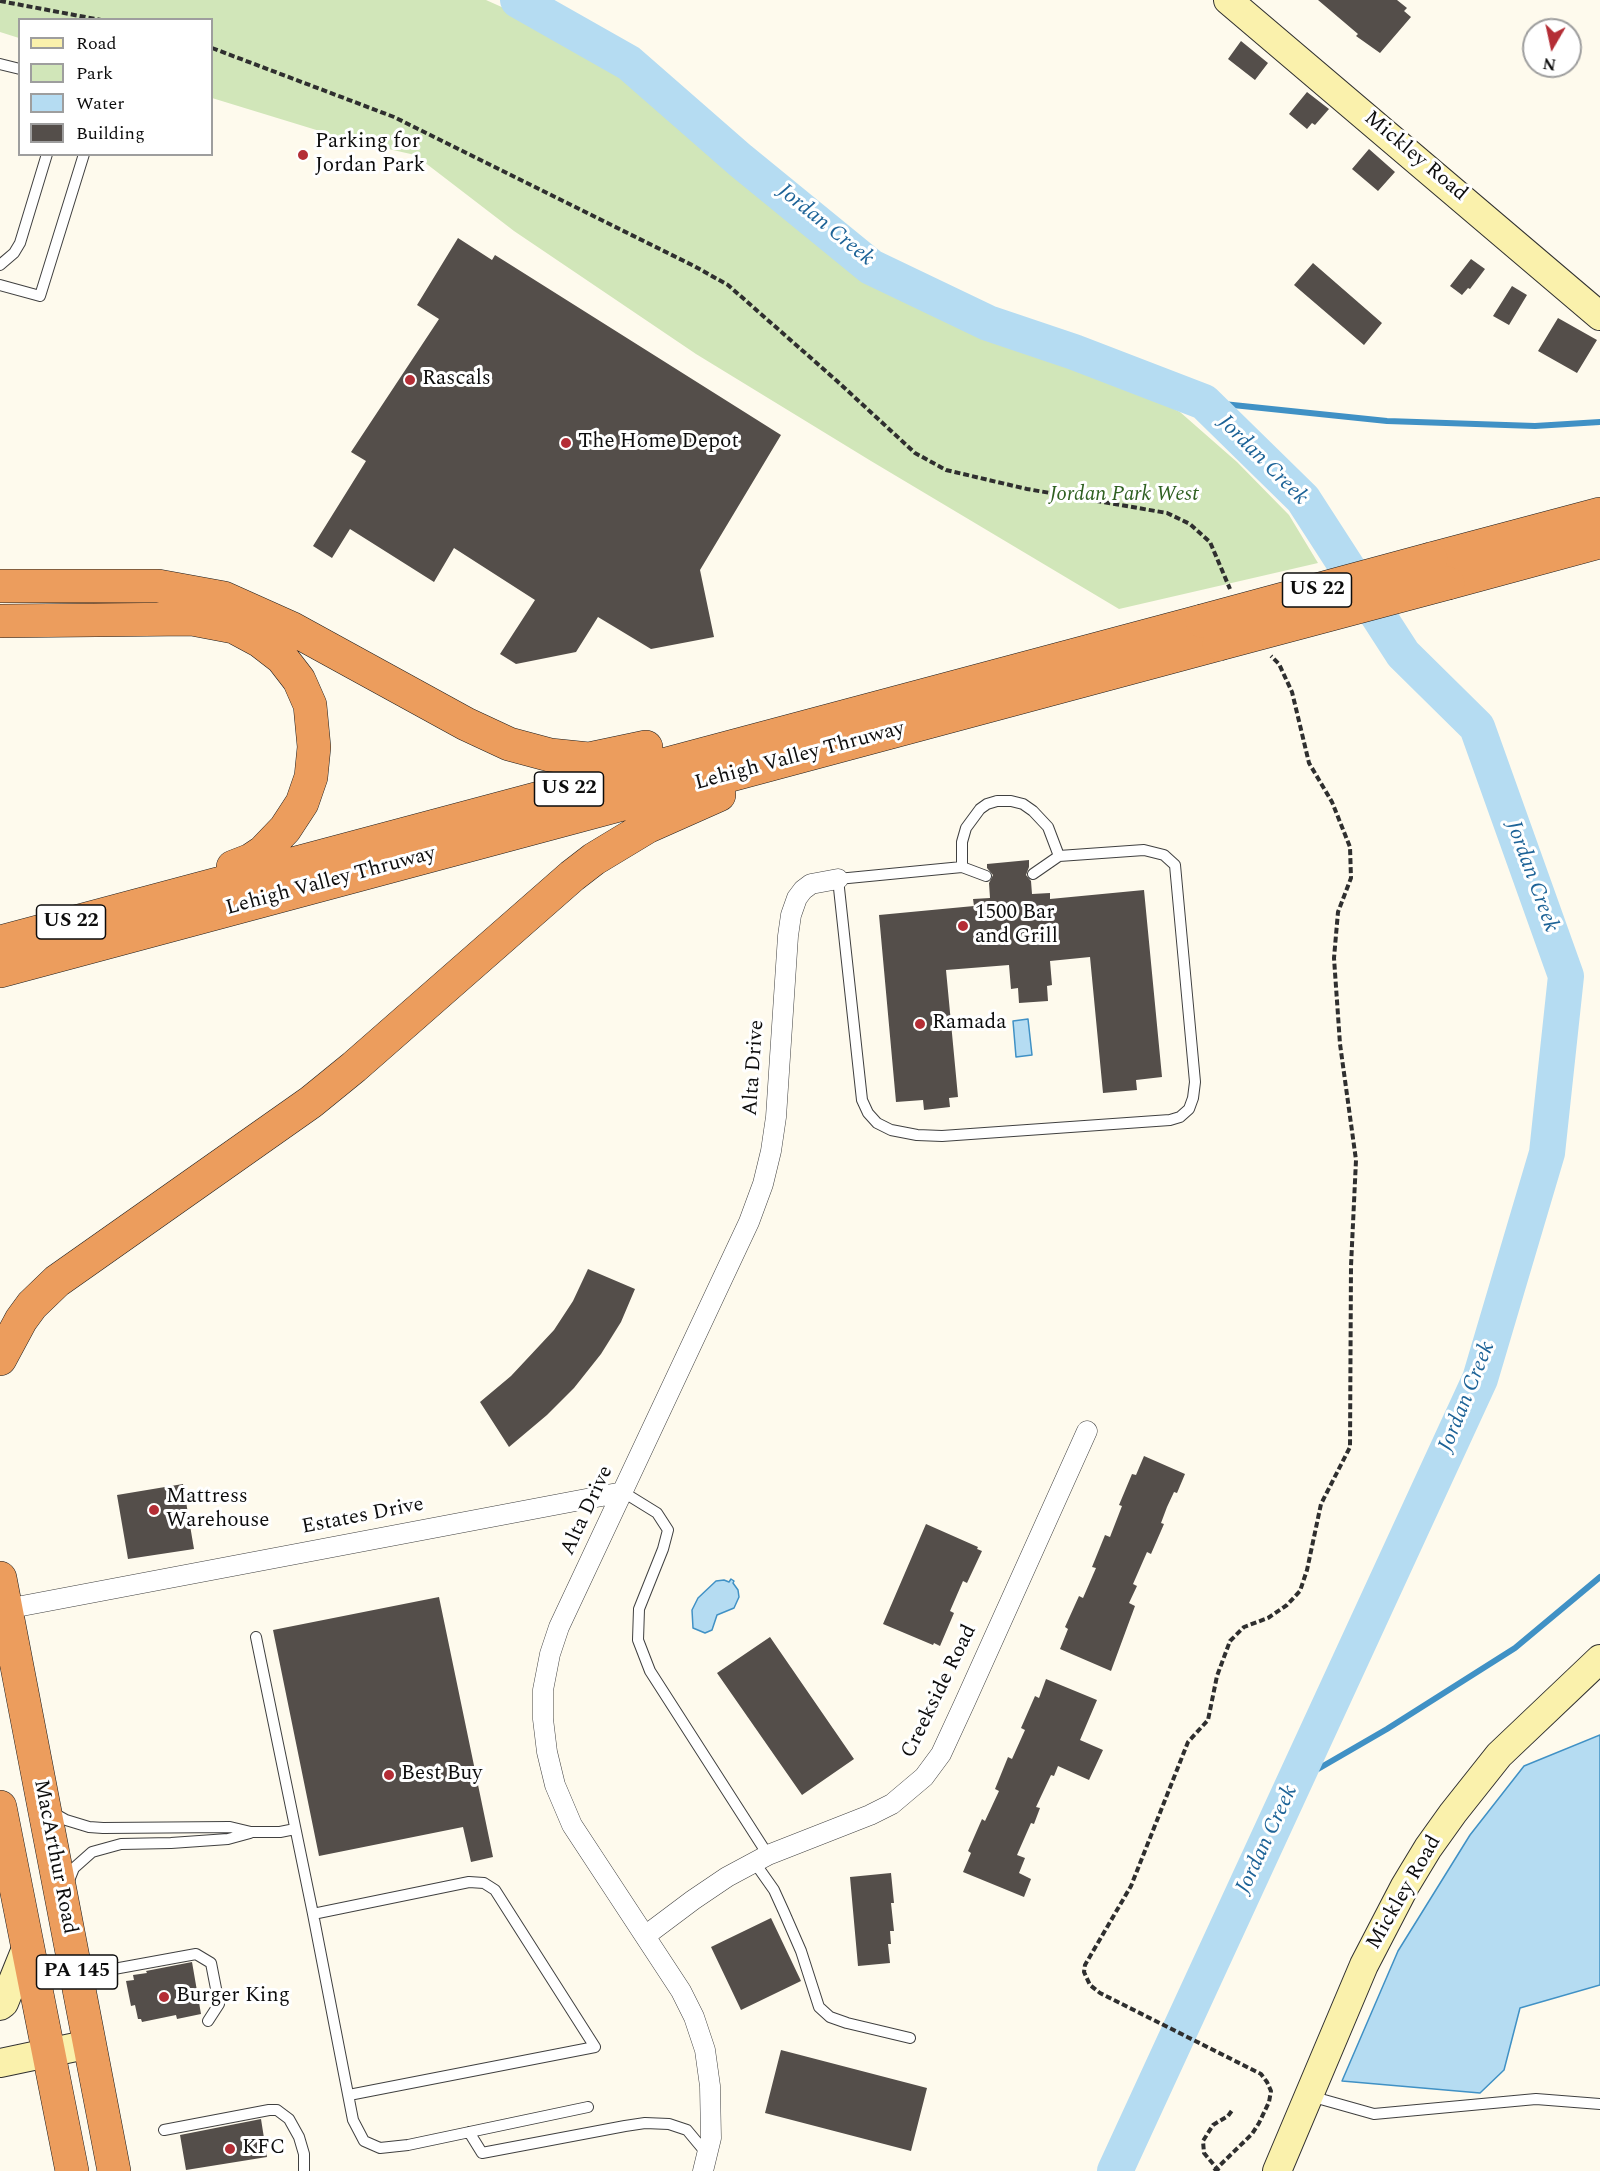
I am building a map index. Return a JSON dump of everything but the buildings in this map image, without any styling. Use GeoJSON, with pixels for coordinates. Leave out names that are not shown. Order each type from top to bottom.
{"type":"FeatureCollection","features":[{"type":"Feature","properties":{"kind":"highway","name":"Lehigh Valley Thruway"},"geometry":{"type":"LineString","coordinates":[[0,971],[804,756],[1211,632],[1439,571],[1600,514]]}},
{"type":"Feature","properties":{"kind":"highway","name":"Lehigh Valley Thruway"},"geometry":{"type":"LineString","coordinates":[[1439,571],[1600,542]]}},
{"type":"Feature","properties":{"kind":"highway"},"geometry":{"type":"LineString","coordinates":[[0,586],[158,586],[224,598],[283,624],[488,735],[529,749],[589,759],[995,676]]}},
{"type":"Feature","properties":{"kind":"highway"},"geometry":{"type":"LineString","coordinates":[[0,621],[176,618],[221,623],[247,633],[272,649],[291,668],[306,692],[313,718],[313,762],[307,791],[285,829],[263,852],[251,860],[143,903]]}},
{"type":"Feature","properties":{"kind":"highway","name":"Lehigh Valley Thruway"},"geometry":{"type":"LineString","coordinates":[[0,942],[995,676],[1211,632]]}},
{"type":"Feature","properties":{"kind":"highway"},"geometry":{"type":"LineString","coordinates":[[0,1359],[21,1320],[57,1281],[311,1102],[594,859],[647,827],[804,756]]}},
{"type":"Feature","properties":{"kind":"highway","name":"MacArthur Road"},"geometry":{"type":"LineString","coordinates":[[3,1594],[114,2171]]}},
{"type":"Feature","properties":{"kind":"highway","name":"MacArthur Road"},"geometry":{"type":"LineString","coordinates":[[0,1807],[72,2171]]}},
{"type":"Feature","properties":{"kind":"street","name":"Mickley Road"},"geometry":{"type":"LineString","coordinates":[[1228,0],[1600,316]]}},
{"type":"Feature","properties":{"kind":"street","name":"Alta Drive"},"geometry":{"type":"LineString","coordinates":[[706,2166],[711,2138],[705,2050],[694,2017],[681,1991],[572,1825],[555,1785],[547,1752],[543,1719],[545,1681],[550,1654],[559,1627],[749,1222],[763,1184],[776,1117],[788,936],[797,898],[811,884],[838,879]]}},
{"type":"Feature","properties":{"kind":"street","name":"Creekside Road"},"geometry":{"type":"LineString","coordinates":[[645,1936],[693,1900],[761,1859],[892,1804],[924,1777],[941,1754],[1087,1431]]}},
{"type":"Feature","properties":{"kind":"street","name":"Estates Drive"},"geometry":{"type":"LineString","coordinates":[[3,1594],[623,1492]]}},
{"type":"Feature","properties":{"kind":"street","name":"Mickley Road"},"geometry":{"type":"LineString","coordinates":[[1277,2171],[1364,1965],[1399,1896],[1428,1848],[1453,1812],[1499,1755],[1600,1659]]}},
{"type":"Feature","properties":{"kind":"street"},"geometry":{"type":"LineString","coordinates":[[0,2006],[4,2003],[27,1946]]}},
{"type":"Feature","properties":{"kind":"street"},"geometry":{"type":"LineString","coordinates":[[0,2063],[90,2044]]}},
{"type":"Feature","properties":{"kind":"lane"},"geometry":{"type":"LineString","coordinates":[[0,64],[18,68]]}},
{"type":"Feature","properties":{"kind":"lane"},"geometry":{"type":"LineString","coordinates":[[0,265],[14,253],[20,243],[46,156]]}},
{"type":"Feature","properties":{"kind":"lane"},"geometry":{"type":"LineString","coordinates":[[0,285],[40,296],[83,156]]}},
{"type":"Feature","properties":{"kind":"lane"},"geometry":{"type":"LineString","coordinates":[[962,867],[962,842],[966,828],[980,809],[998,801],[1023,804],[1033,811],[1048,827],[1059,856]]}},
{"type":"Feature","properties":{"kind":"lane"},"geometry":{"type":"LineString","coordinates":[[986,876],[962,867],[838,879],[862,1100],[868,1113],[877,1124],[891,1130],[917,1135],[942,1136],[1170,1120],[1180,1117],[1189,1109],[1195,1082],[1174,865],[1164,855],[1144,850],[1059,856],[1034,874]]}},
{"type":"Feature","properties":{"kind":"lane"},"geometry":{"type":"LineString","coordinates":[[623,1492],[657,1514],[668,1530],[663,1549],[639,1609],[638,1640],[650,1671],[761,1859],[801,1951],[819,2007],[830,2017],[847,2023],[910,2038]]}},
{"type":"Feature","properties":{"kind":"lane"},"geometry":{"type":"LineString","coordinates":[[256,1637],[353,2120],[364,2141],[380,2148],[588,2107]]}},
{"type":"Feature","properties":{"kind":"lane"},"geometry":{"type":"LineString","coordinates":[[45,1808],[66,1820],[89,1827],[230,1827],[251,1832],[280,1832],[295,1829]]}},
{"type":"Feature","properties":{"kind":"lane"},"geometry":{"type":"LineString","coordinates":[[61,1900],[74,1868],[92,1852],[121,1844],[228,1839],[251,1832]]}},
{"type":"Feature","properties":{"kind":"lane"},"geometry":{"type":"LineString","coordinates":[[313,1914],[469,1882],[484,1883],[495,1890],[595,2047],[349,2095]]}},
{"type":"Feature","properties":{"kind":"lane"},"geometry":{"type":"LineString","coordinates":[[78,1976],[196,1954],[211,1963],[219,2004],[208,2021]]}},
{"type":"Feature","properties":{"kind":"lane"},"geometry":{"type":"LineString","coordinates":[[1309,2095],[1374,2114],[1536,2099],[1600,2104]]}},
{"type":"Feature","properties":{"kind":"lane"},"geometry":{"type":"LineString","coordinates":[[164,2130],[277,2110],[289,2119],[299,2137],[304,2154],[304,2171]]}},
{"type":"Feature","properties":{"kind":"lane"},"geometry":{"type":"LineString","coordinates":[[469,2132],[482,2153],[625,2126],[645,2123],[669,2124],[687,2130],[706,2166]]}},
{"type":"Feature","properties":{"kind":"path"},"geometry":{"type":"LineString","coordinates":[[0,1],[90,18]]}},
{"type":"Feature","properties":{"kind":"path"},"geometry":{"type":"LineString","coordinates":[[1100,1993],[1261,2074],[1267,2082],[1271,2091],[1269,2102],[1252,2134],[1217,2170],[1204,2153],[1203,2141],[1213,2124],[1228,2116],[1233,2109]]}},
{"type":"Feature","properties":{"kind":"green space","name":"Jordan Park West"},"geometry":{"type":"Polygon","coordinates":[[[0,0],[486,0],[524,17],[596,58],[661,104],[783,210],[862,272],[956,320],[1114,380],[1180,412],[1237,462],[1289,515],[1318,563],[1119,609],[696,354],[514,231],[415,155],[349,140],[213,98],[213,18],[18,18],[18,38],[0,32],[0,0]]]}},
{"type":"Feature","properties":{"kind":"water"},"geometry":{"type":"Polygon","coordinates":[[[1028,1019],[1032,1055],[1016,1057],[1013,1021],[1028,1019]]]}},
{"type":"Feature","properties":{"kind":"water"},"geometry":{"type":"Polygon","coordinates":[[[731,1579],[738,1590],[739,1597],[734,1608],[717,1615],[712,1630],[705,1633],[693,1628],[692,1610],[698,1598],[716,1581],[729,1582],[731,1579]]]}},
{"type":"Feature","properties":{"kind":"water"},"geometry":{"type":"Polygon","coordinates":[[[1600,1735],[1600,1985],[1520,2008],[1504,2070],[1480,2093],[1342,2081],[1398,1951],[1470,1835],[1524,1766],[1600,1735]]]}},
{"type":"Feature","properties":{"kind":"waterway","name":"Jordan Creek"},"geometry":{"type":"LineString","coordinates":[[518,0],[629,63],[740,160],[871,267],[988,323],[1074,352],[1204,402],[1303,499],[1403,654],[1477,727],[1566,976],[1547,1153],[1480,1379],[1115,2171]]}},
{"type":"Feature","properties":{"kind":"waterway"},"geometry":{"type":"LineString","coordinates":[[1204,402],[1387,421],[1535,426],[1600,422]]}},
{"type":"Feature","properties":{"kind":"waterway"},"geometry":{"type":"LineString","coordinates":[[1292,1784],[1387,1729],[1515,1648],[1600,1577]]}},
{"type":"Feature","properties":{"kind":"place","name":"Parking for Jordan Park"},"geometry":{"type":"Point","coordinates":[303,155]}},
{"type":"Feature","properties":{"kind":"place","name":"Rascals"},"geometry":{"type":"Point","coordinates":[410,380]}},
{"type":"Feature","properties":{"kind":"place","name":"The Home Depot"},"geometry":{"type":"Point","coordinates":[566,443]}},
{"type":"Feature","properties":{"kind":"place","name":"1500 Bar and Grill"},"geometry":{"type":"Point","coordinates":[963,926]}},
{"type":"Feature","properties":{"kind":"place","name":"Ramada"},"geometry":{"type":"Point","coordinates":[920,1024]}},
{"type":"Feature","properties":{"kind":"place","name":"Mattress Warehouse"},"geometry":{"type":"Point","coordinates":[154,1510]}},
{"type":"Feature","properties":{"kind":"place","name":"Best Buy"},"geometry":{"type":"Point","coordinates":[389,1775]}},
{"type":"Feature","properties":{"kind":"place","name":"Burger King"},"geometry":{"type":"Point","coordinates":[164,1997]}},
{"type":"Feature","properties":{"kind":"place","name":"KFC"},"geometry":{"type":"Point","coordinates":[230,2149]}}]}
